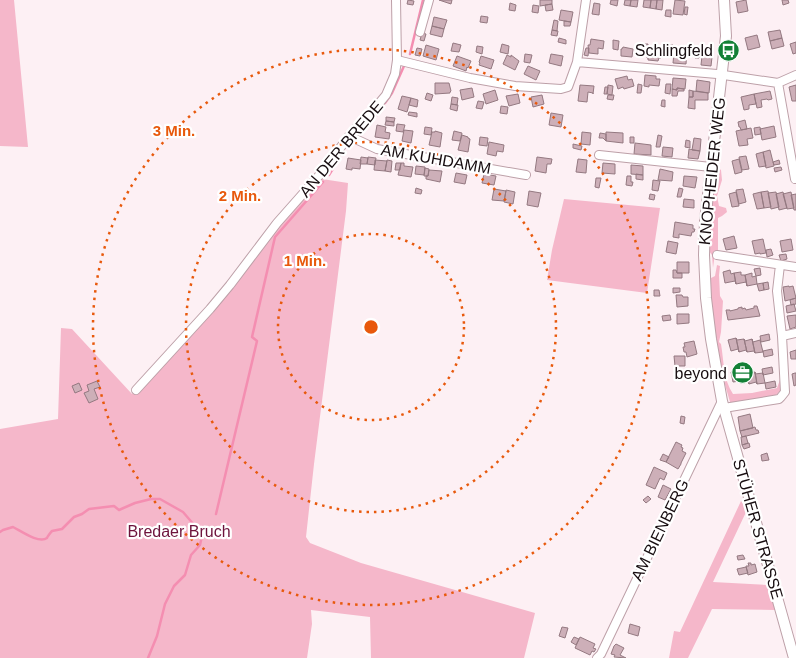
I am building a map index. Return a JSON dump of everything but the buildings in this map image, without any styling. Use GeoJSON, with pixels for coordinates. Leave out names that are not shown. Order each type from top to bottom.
{"type":"FeatureCollection","features":[{"type":"Feature","properties":{"kind":"main road","name":"KNOPHEIDER WEG"},"geometry":{"type":"LineString","coordinates":[[723,404],[709,322],[704,255],[705,221],[726,36],[724,0]]}},
{"type":"Feature","properties":{"kind":"main road","name":"STÜHER STRASSE"},"geometry":{"type":"LineString","coordinates":[[723,404],[794,658]]}},
{"type":"Feature","properties":{"kind":"street","name":"AN DER BREDE"},"geometry":{"type":"LineString","coordinates":[[136,390],[220,297],[277,224],[323,171],[349,136],[386,95],[395,74],[397,60],[396,0]]}},
{"type":"Feature","properties":{"kind":"street"},"geometry":{"type":"LineString","coordinates":[[420,32],[429,0]]}},
{"type":"Feature","properties":{"kind":"street"},"geometry":{"type":"LineString","coordinates":[[397,60],[470,78],[515,86],[561,89],[568,87],[576,62],[586,0]]}},
{"type":"Feature","properties":{"kind":"street"},"geometry":{"type":"LineString","coordinates":[[576,62],[722,75],[778,83],[796,75]]}},
{"type":"Feature","properties":{"kind":"street"},"geometry":{"type":"LineString","coordinates":[[778,83],[795,178]]}},
{"type":"Feature","properties":{"kind":"street","name":"AM KUHDAMM"},"geometry":{"type":"LineString","coordinates":[[349,136],[377,149],[526,175]]}},
{"type":"Feature","properties":{"kind":"street"},"geometry":{"type":"LineString","coordinates":[[599,155],[711,167]]}},
{"type":"Feature","properties":{"kind":"street"},"geometry":{"type":"LineString","coordinates":[[717,255],[796,267]]}},
{"type":"Feature","properties":{"kind":"street"},"geometry":{"type":"LineString","coordinates":[[723,404],[779,399],[784,395],[786,389],[777,291],[780,265]]}},
{"type":"Feature","properties":{"kind":"street"},"geometry":{"type":"LineString","coordinates":[[782,336],[796,333]]}},
{"type":"Feature","properties":{"kind":"street","name":"AM BIENBERG"},"geometry":{"type":"LineString","coordinates":[[598,658],[723,404]]}},
{"type":"Feature","properties":{"kind":"green space"},"geometry":{"type":"Polygon","coordinates":[[[0,0],[14,0],[28,147],[0,146],[0,0]]]}},
{"type":"Feature","properties":{"kind":"green space"},"geometry":{"type":"Polygon","coordinates":[[[717,167],[721,170],[722,180],[717,196],[719,206],[726,208],[727,212],[718,218],[718,252],[715,253],[713,268],[708,240],[711,200],[717,167]]]}},
{"type":"Feature","properties":{"kind":"green space","name":"Bredaer Bruch"},"geometry":{"type":"Polygon","coordinates":[[[322,179],[348,183],[306,537],[310,543],[361,563],[535,613],[524,658],[371,658],[370,617],[311,610],[312,624],[307,658],[0,658],[0,429],[58,419],[61,328],[72,329],[132,394],[139,389],[303,198],[321,183],[322,179]]]}},
{"type":"Feature","properties":{"kind":"green space"},"geometry":{"type":"Polygon","coordinates":[[[564,199],[660,208],[647,293],[547,280],[564,199]]]}},
{"type":"Feature","properties":{"kind":"green space"},"geometry":{"type":"Polygon","coordinates":[[[717,265],[720,266],[720,296],[723,301],[719,342],[730,388],[733,394],[752,393],[777,388],[781,377],[782,389],[777,395],[754,401],[730,402],[719,364],[709,287],[711,278],[715,276],[717,265]]]}},
{"type":"Feature","properties":{"kind":"green space"},"geometry":{"type":"Polygon","coordinates":[[[741,501],[747,510],[713,582],[768,585],[776,610],[712,609],[688,658],[669,658],[674,631],[680,632],[741,501]]]}},
{"type":"Feature","properties":{"kind":"waterway"},"geometry":{"type":"LineString","coordinates":[[410,54],[423,0]]}},
{"type":"Feature","properties":{"kind":"waterway"},"geometry":{"type":"LineString","coordinates":[[385,103],[392,93],[404,66]]}},
{"type":"Feature","properties":{"kind":"waterway"},"geometry":{"type":"LineString","coordinates":[[377,115],[380,110]]}},
{"type":"Feature","properties":{"kind":"waterway"},"geometry":{"type":"LineString","coordinates":[[365,129],[370,123]]}},
{"type":"Feature","properties":{"kind":"waterway"},"geometry":{"type":"LineString","coordinates":[[329,175],[334,167]]}},
{"type":"Feature","properties":{"kind":"waterway"},"geometry":{"type":"LineString","coordinates":[[216,514],[257,341],[252,337],[275,237],[323,182]]}},
{"type":"Feature","properties":{"kind":"waterway"},"geometry":{"type":"LineString","coordinates":[[0,532],[13,527],[30,536],[44,539],[52,531],[62,529],[74,517],[89,509],[114,506],[119,510],[151,499],[160,499],[183,512],[195,526],[209,531]]}},
{"type":"Feature","properties":{"kind":"waterway"},"geometry":{"type":"LineString","coordinates":[[148,658],[157,636],[165,604],[174,586],[185,575],[191,555],[200,545],[202,536],[208,531]]}},
{"type":"Feature","properties":{"kind":"place","name":"Schlingfeld"},"geometry":{"type":"Point","coordinates":[729,50]}},
{"type":"Feature","properties":{"kind":"place","name":"beyond"},"geometry":{"type":"Point","coordinates":[743,373]}}]}
